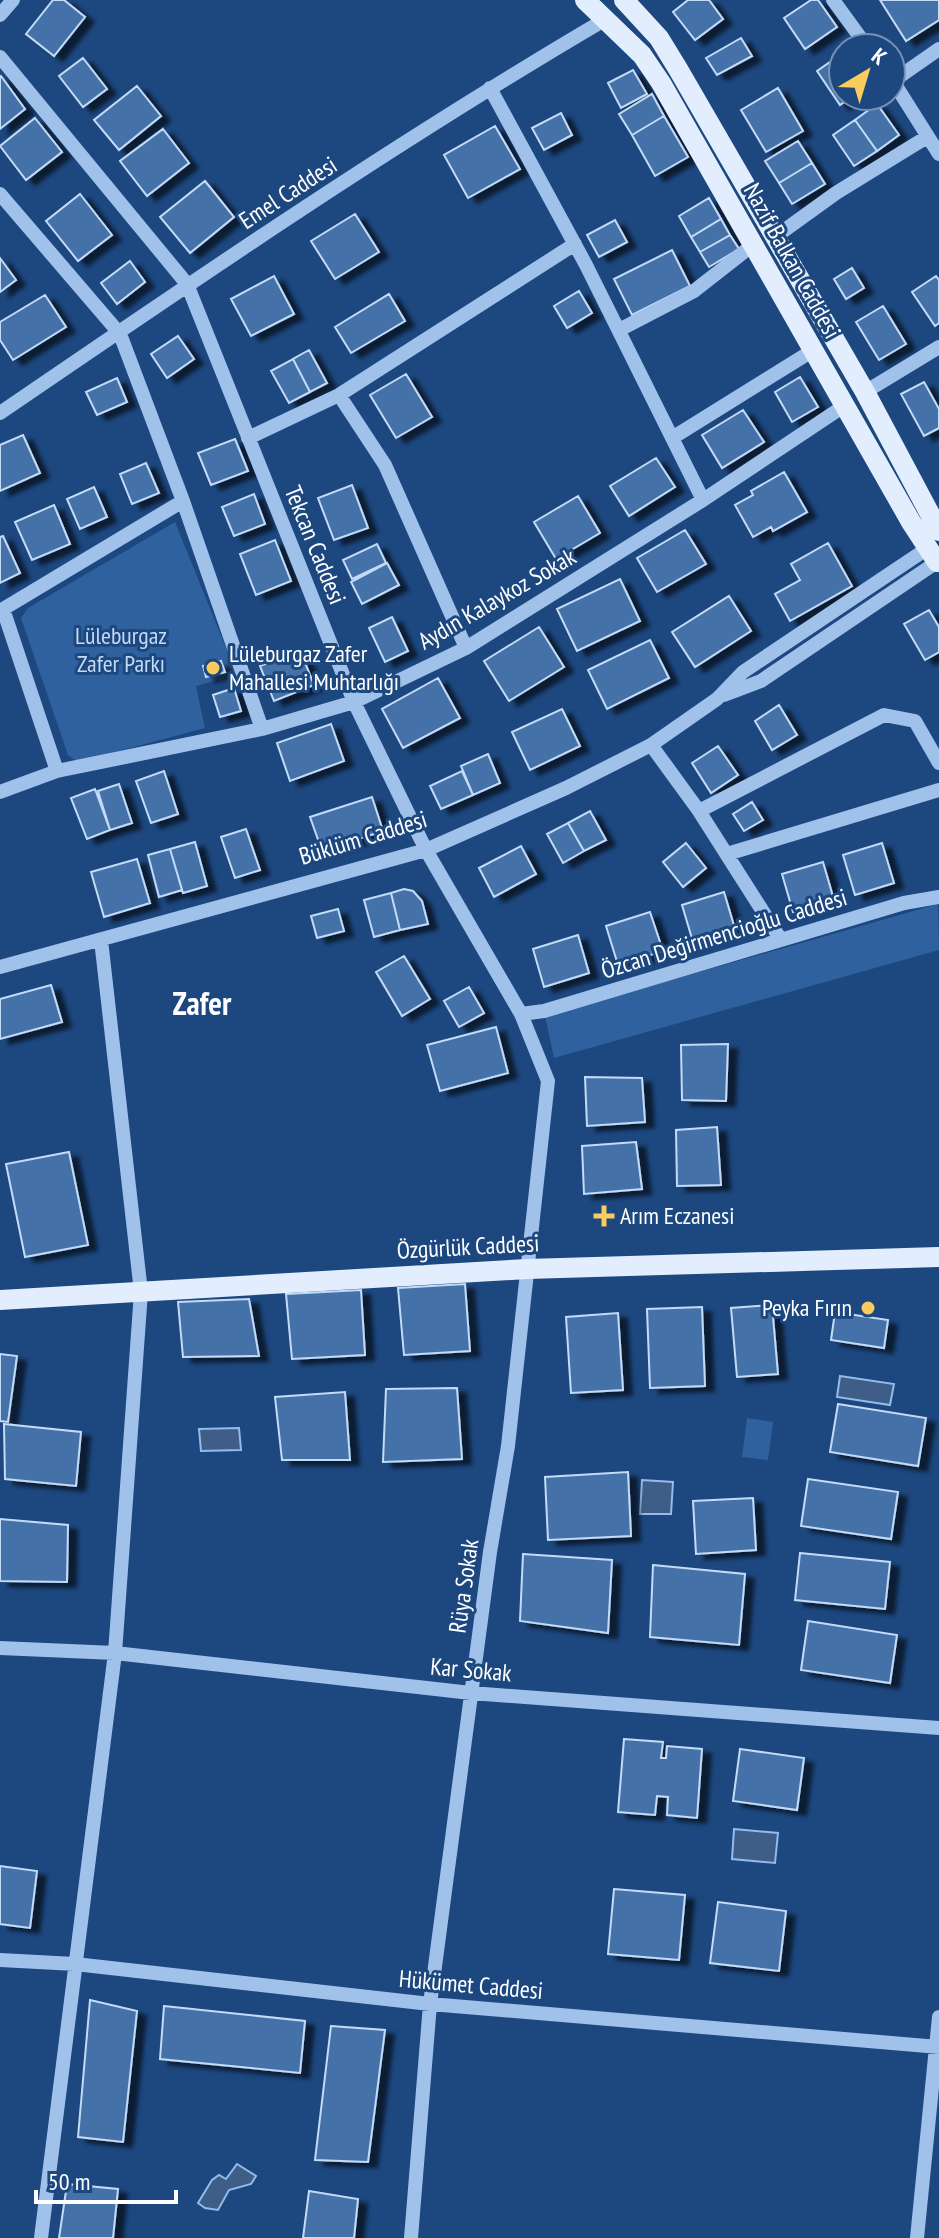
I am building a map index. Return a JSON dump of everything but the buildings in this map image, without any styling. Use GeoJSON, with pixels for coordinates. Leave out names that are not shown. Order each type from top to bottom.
{"type":"FeatureCollection","features":[{"type":"Feature","properties":{"kind":"main road","name":"Nazif Balkan Caddesi"},"geometry":{"type":"LineString","coordinates":[[585,0],[642,55],[661,83],[844,406],[937,551]]}},
{"type":"Feature","properties":{"kind":"main road","name":"Nazif Balkan Caddesi"},"geometry":{"type":"LineString","coordinates":[[627,1],[659,38],[865,392],[937,551]]}},
{"type":"Feature","properties":{"kind":"main road"},"geometry":{"type":"LineString","coordinates":[[606,19],[627,1]]}},
{"type":"Feature","properties":{"kind":"main road","name":"Özgürlük Caddesi"},"geometry":{"type":"LineString","coordinates":[[0,1300],[527,1269],[939,1257]]}},
{"type":"Feature","properties":{"kind":"street"},"geometry":{"type":"LineString","coordinates":[[0,15],[13,0]]}},
{"type":"Feature","properties":{"kind":"street"},"geometry":{"type":"LineString","coordinates":[[833,0],[856,32]]}},
{"type":"Feature","properties":{"kind":"street","name":"Emel Caddesi"},"geometry":{"type":"LineString","coordinates":[[0,413],[120,334],[187,284],[490,88],[606,19]]}},
{"type":"Feature","properties":{"kind":"street"},"geometry":{"type":"LineString","coordinates":[[907,70],[939,49]]}},
{"type":"Feature","properties":{"kind":"street","name":"Tekcan Caddesi"},"geometry":{"type":"LineString","coordinates":[[0,57],[187,284],[354,702],[426,850],[521,1014],[548,1081],[527,1269]]}},
{"type":"Feature","properties":{"kind":"street"},"geometry":{"type":"LineString","coordinates":[[490,88],[575,244],[703,500]]}},
{"type":"Feature","properties":{"kind":"street"},"geometry":{"type":"LineString","coordinates":[[907,104],[939,154]]}},
{"type":"Feature","properties":{"kind":"street"},"geometry":{"type":"LineString","coordinates":[[775,237],[836,193],[927,137]]}},
{"type":"Feature","properties":{"kind":"street"},"geometry":{"type":"LineString","coordinates":[[0,194],[120,334],[183,501],[262,729]]}},
{"type":"Feature","properties":{"kind":"street"},"geometry":{"type":"LineString","coordinates":[[248,438],[339,395],[575,244]]}},
{"type":"Feature","properties":{"kind":"street"},"geometry":{"type":"LineString","coordinates":[[619,330],[694,291],[754,244]]}},
{"type":"Feature","properties":{"kind":"street"},"geometry":{"type":"LineString","coordinates":[[865,392],[939,347]]}},
{"type":"Feature","properties":{"kind":"street"},"geometry":{"type":"LineString","coordinates":[[672,438],[812,351]]}},
{"type":"Feature","properties":{"kind":"street"},"geometry":{"type":"LineString","coordinates":[[339,395],[385,465],[466,648]]}},
{"type":"Feature","properties":{"kind":"street","name":"Aydın Kalaykoz Sokak"},"geometry":{"type":"LineString","coordinates":[[0,792],[57,771],[262,729],[354,702],[466,648],[703,500],[844,406]]}},
{"type":"Feature","properties":{"kind":"street"},"geometry":{"type":"LineString","coordinates":[[57,771],[3,609],[183,501]]}},
{"type":"Feature","properties":{"kind":"street","name":"Büklüm Caddesi"},"geometry":{"type":"LineString","coordinates":[[0,967],[426,850],[566,788],[651,745],[717,699],[761,681],[937,551]]}},
{"type":"Feature","properties":{"kind":"street"},"geometry":{"type":"LineString","coordinates":[[699,811],[884,715],[915,721],[939,763]]}},
{"type":"Feature","properties":{"kind":"street"},"geometry":{"type":"LineString","coordinates":[[651,745],[699,811],[781,940]]}},
{"type":"Feature","properties":{"kind":"street"},"geometry":{"type":"LineString","coordinates":[[727,854],[939,790]]}},
{"type":"Feature","properties":{"kind":"street","name":"Özcan Değirmencioğlu Caddesi"},"geometry":{"type":"LineString","coordinates":[[521,1014],[544,1011],[904,903],[939,897]]}},
{"type":"Feature","properties":{"kind":"street"},"geometry":{"type":"LineString","coordinates":[[41,2238],[115,1653],[141,1292],[101,940]]}},
{"type":"Feature","properties":{"kind":"street","name":"Rüya Sokak"},"geometry":{"type":"LineString","coordinates":[[411,2238],[430,2004],[471,1693],[508,1446],[527,1269]]}},
{"type":"Feature","properties":{"kind":"street","name":"Kar Sokak"},"geometry":{"type":"LineString","coordinates":[[0,1648],[115,1653],[471,1693],[939,1728]]}},
{"type":"Feature","properties":{"kind":"street","name":"Hükümet Caddesi"},"geometry":{"type":"LineString","coordinates":[[0,1960],[75,1964],[430,2004],[937,2047]]}},
{"type":"Feature","properties":{"kind":"street"},"geometry":{"type":"LineString","coordinates":[[917,2238],[939,2017]]}},
{"type":"Feature","properties":{"kind":"green space","name":"Lüleburgaz Zafer Parkı"},"geometry":{"type":"Polygon","coordinates":[[[175,522],[237,675],[196,686],[205,728],[78,762],[68,755],[21,618],[28,608],[175,522]]]}},
{"type":"Feature","properties":{"kind":"green space"},"geometry":{"type":"Polygon","coordinates":[[[938,904],[939,950],[554,1058],[545,1016],[938,904]]]}},
{"type":"Feature","properties":{"kind":"green space"},"geometry":{"type":"Polygon","coordinates":[[[747,1418],[773,1422],[768,1460],[742,1457],[747,1418]]]}},
{"type":"Feature","properties":{"kind":"shaded area"},"geometry":{"type":"Polygon","coordinates":[[[840,1376],[894,1384],[890,1405],[837,1397],[840,1376]]]}},
{"type":"Feature","properties":{"kind":"shaded area"},"geometry":{"type":"Polygon","coordinates":[[[239,1428],[241,1450],[201,1451],[199,1429],[239,1428]]]}},
{"type":"Feature","properties":{"kind":"shaded area"},"geometry":{"type":"Polygon","coordinates":[[[642,1480],[673,1482],[671,1514],[640,1514],[642,1480]]]}},
{"type":"Feature","properties":{"kind":"shaded area"},"geometry":{"type":"Polygon","coordinates":[[[734,1829],[778,1833],[775,1863],[732,1859],[734,1829]]]}},
{"type":"Feature","properties":{"kind":"shaded area"},"geometry":{"type":"Polygon","coordinates":[[[237,2164],[256,2176],[251,2184],[229,2190],[218,2210],[205,2208],[198,2203],[212,2180],[219,2175],[226,2179],[237,2164]]]}},
{"type":"Feature","properties":{"kind":"place","name":"Lüleburgaz Zafer Mahallesi Muhtarlığı"},"geometry":{"type":"Point","coordinates":[213,668]}},
{"type":"Feature","properties":{"kind":"place","name":"Arım Eczanesi"},"geometry":{"type":"Point","coordinates":[604,1216]}},
{"type":"Feature","properties":{"kind":"place","name":"Peyka Fırın"},"geometry":{"type":"Point","coordinates":[868,1308]}},
{"type":"Feature","properties":{"kind":"district","name":"Zafer"},"geometry":{"type":"Point","coordinates":[202,1004]}}]}
